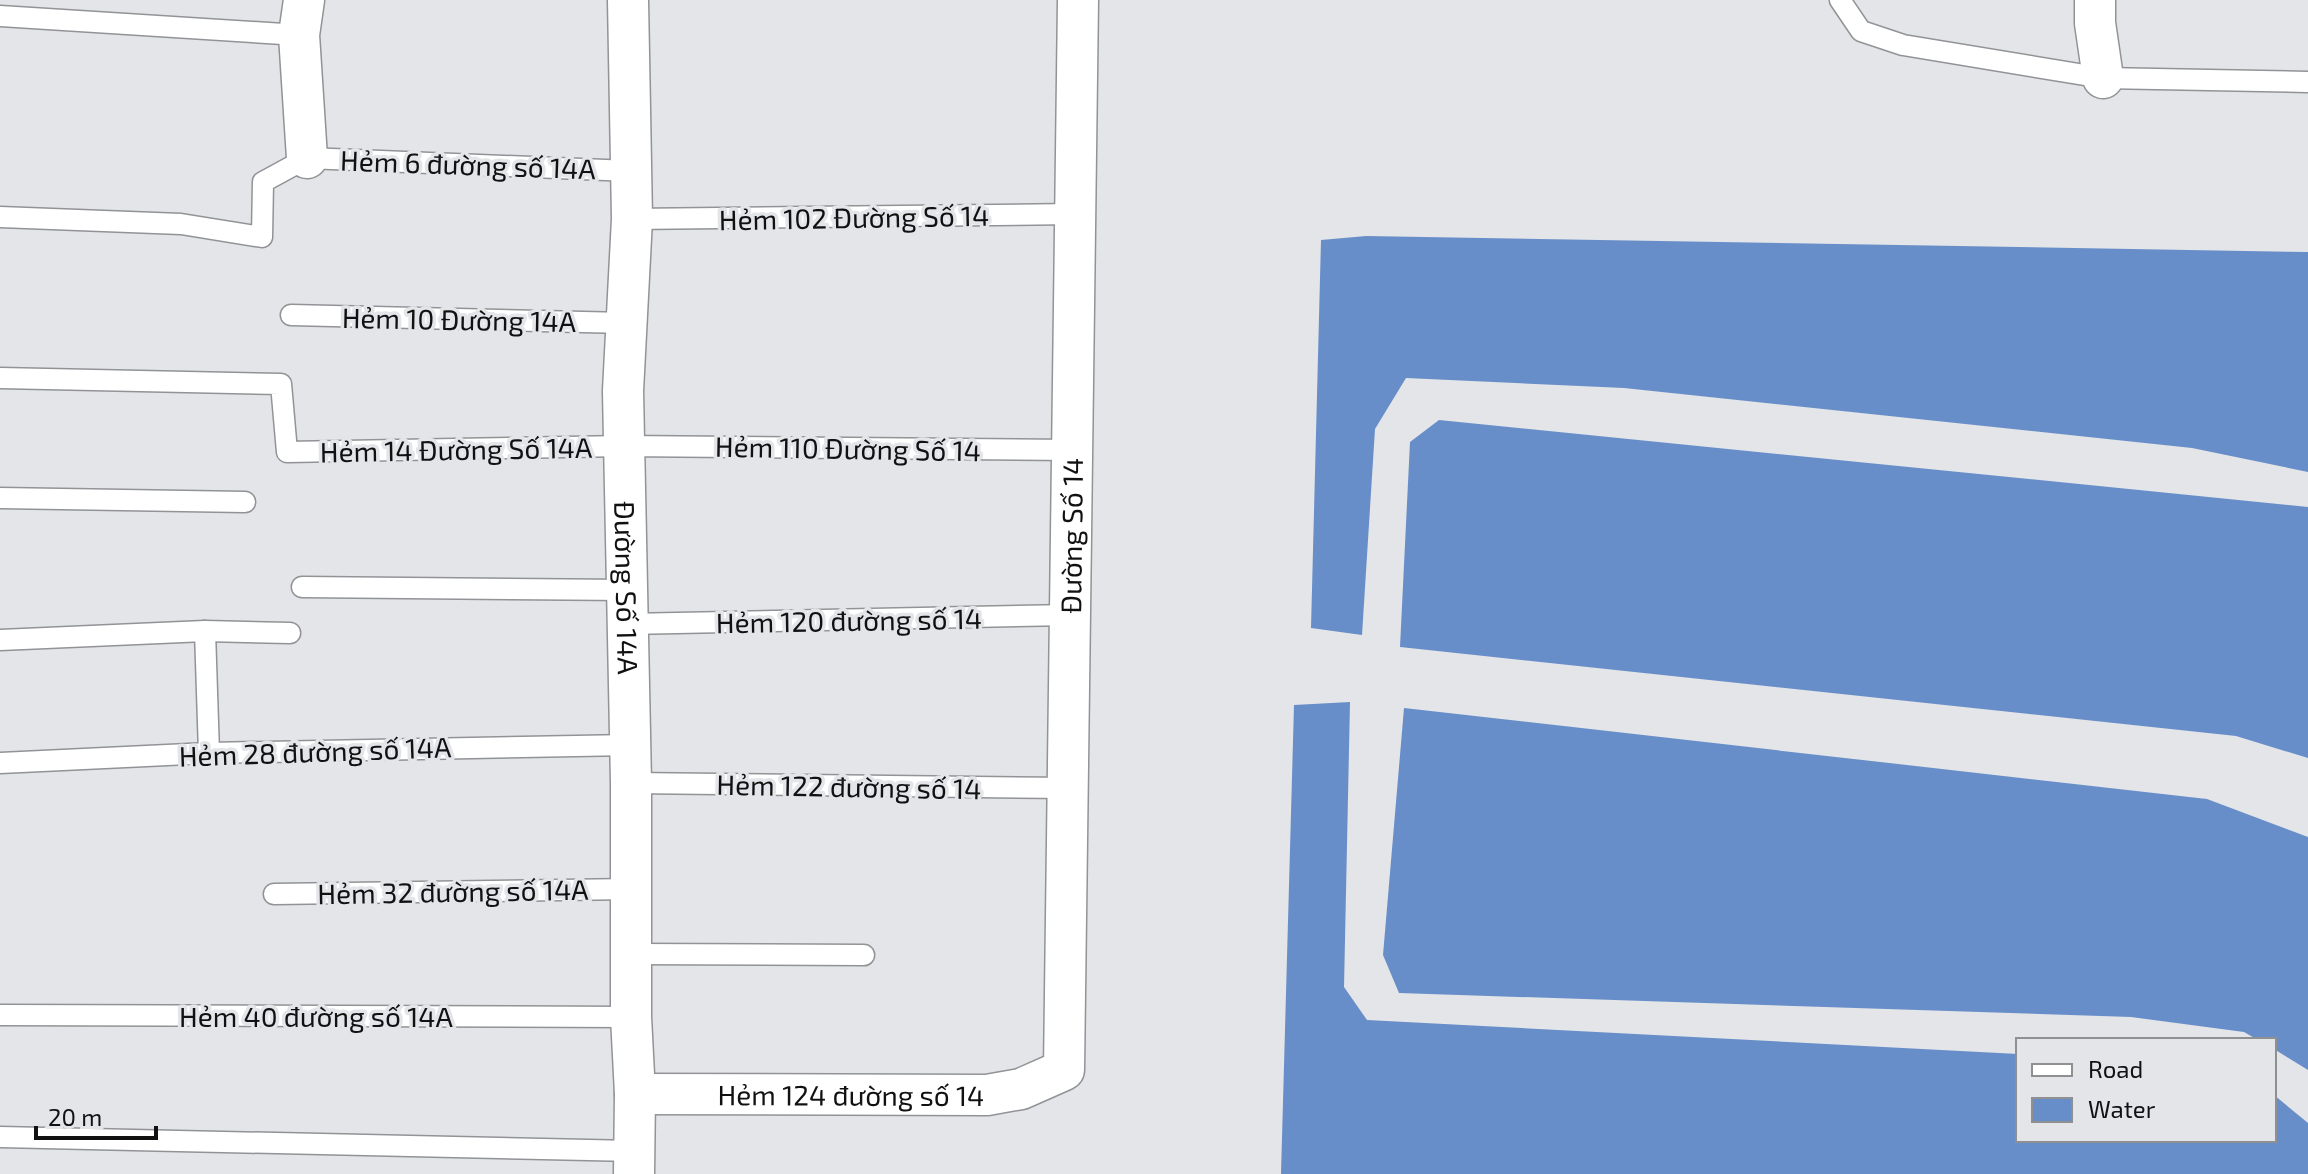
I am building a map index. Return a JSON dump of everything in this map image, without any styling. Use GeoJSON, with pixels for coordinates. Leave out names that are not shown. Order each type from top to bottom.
{"type":"FeatureCollection","features":[{"type":"Feature","properties":{"kind":"street","name":"Đường Số 14A"},"geometry":{"type":"LineString","coordinates":[[628,0],[632,219],[623,391],[631,764],[634,1163]]}},
{"type":"Feature","properties":{"kind":"street","name":"Đường Số 14"},"geometry":{"type":"LineString","coordinates":[[1064,1070],[1078,0]]}},
{"type":"Feature","properties":{"kind":"street"},"geometry":{"type":"LineString","coordinates":[[2095,0],[2103,78]]}},
{"type":"Feature","properties":{"kind":"street"},"geometry":{"type":"LineString","coordinates":[[302,18],[307,158]]}},
{"type":"Feature","properties":{"kind":"street","name":"Hẻm 124 đường số 14"},"geometry":{"type":"LineString","coordinates":[[635,1094],[987,1095],[1021,1089],[1064,1070]]}},
{"type":"Feature","properties":{"kind":"lane"},"geometry":{"type":"LineString","coordinates":[[1840,0],[1861,31],[1903,45],[2103,78],[2308,82]]}},
{"type":"Feature","properties":{"kind":"lane"},"geometry":{"type":"LineString","coordinates":[[0,16],[302,18]]}},
{"type":"Feature","properties":{"kind":"lane","name":"Hẻm 6 đường số 14A"},"geometry":{"type":"LineString","coordinates":[[307,158],[630,171]]}},
{"type":"Feature","properties":{"kind":"lane"},"geometry":{"type":"LineString","coordinates":[[0,217],[181,224],[262,237],[263,182],[307,158]]}},
{"type":"Feature","properties":{"kind":"lane","name":"Hẻm 102 Đường Số 14"},"geometry":{"type":"LineString","coordinates":[[632,219],[1075,214]]}},
{"type":"Feature","properties":{"kind":"lane","name":"Hẻm 10 Đường 14A"},"geometry":{"type":"LineString","coordinates":[[291,315],[626,323]]}},
{"type":"Feature","properties":{"kind":"lane","name":"Hẻm 14 Đường Số 14A"},"geometry":{"type":"LineString","coordinates":[[0,378],[281,384],[287,452],[624,446]]}},
{"type":"Feature","properties":{"kind":"lane","name":"Hẻm 110 Đường Số 14"},"geometry":{"type":"LineString","coordinates":[[624,446],[1072,450]]}},
{"type":"Feature","properties":{"kind":"lane"},"geometry":{"type":"LineString","coordinates":[[0,498],[245,502]]}},
{"type":"Feature","properties":{"kind":"lane","name":"Hẻm 120 đường số 14"},"geometry":{"type":"LineString","coordinates":[[302,587],[627,607],[1070,615]]}},
{"type":"Feature","properties":{"kind":"lane"},"geometry":{"type":"LineString","coordinates":[[205,631],[209,753]]}},
{"type":"Feature","properties":{"kind":"lane"},"geometry":{"type":"LineString","coordinates":[[0,640],[205,631],[290,633]]}},
{"type":"Feature","properties":{"kind":"lane","name":"Hẻm 28 đường số 14A"},"geometry":{"type":"LineString","coordinates":[[0,763],[209,753],[631,764]]}},
{"type":"Feature","properties":{"kind":"lane","name":"Hẻm 122 đường số 14"},"geometry":{"type":"LineString","coordinates":[[631,764],[1068,788]]}},
{"type":"Feature","properties":{"kind":"lane","name":"Hẻm 32 đường số 14A"},"geometry":{"type":"LineString","coordinates":[[274,894],[632,889]]}},
{"type":"Feature","properties":{"kind":"lane"},"geometry":{"type":"LineString","coordinates":[[632,954],[864,955]]}},
{"type":"Feature","properties":{"kind":"lane","name":"Hẻm 40 đường số 14A"},"geometry":{"type":"LineString","coordinates":[[0,1015],[631,1017]]}},
{"type":"Feature","properties":{"kind":"lane"},"geometry":{"type":"LineString","coordinates":[[0,1137],[634,1163]]}},
{"type":"Feature","properties":{"kind":"water"},"geometry":{"type":"Polygon","coordinates":[[[1366,236],[2308,252],[2308,472],[2192,448],[1624,388],[1406,378],[1375,429],[1362,635],[1311,628],[1321,240],[1366,236]]]}},
{"type":"Feature","properties":{"kind":"water"},"geometry":{"type":"Polygon","coordinates":[[[1439,420],[2308,507],[2308,758],[2236,736],[1400,647],[1410,442],[1439,420]]]}},
{"type":"Feature","properties":{"kind":"water"},"geometry":{"type":"Polygon","coordinates":[[[1350,702],[1344,987],[1367,1020],[2016,1054],[2016,1142],[2276,1142],[2276,1097],[2308,1123],[2308,1174],[1281,1174],[1294,705],[1350,702]]]}},
{"type":"Feature","properties":{"kind":"water"},"geometry":{"type":"Polygon","coordinates":[[[1404,708],[2207,799],[2308,837],[2308,1070],[2276,1050],[2276,1038],[2254,1038],[2244,1032],[2131,1017],[1399,993],[1383,955],[1404,708]]]}}]}
